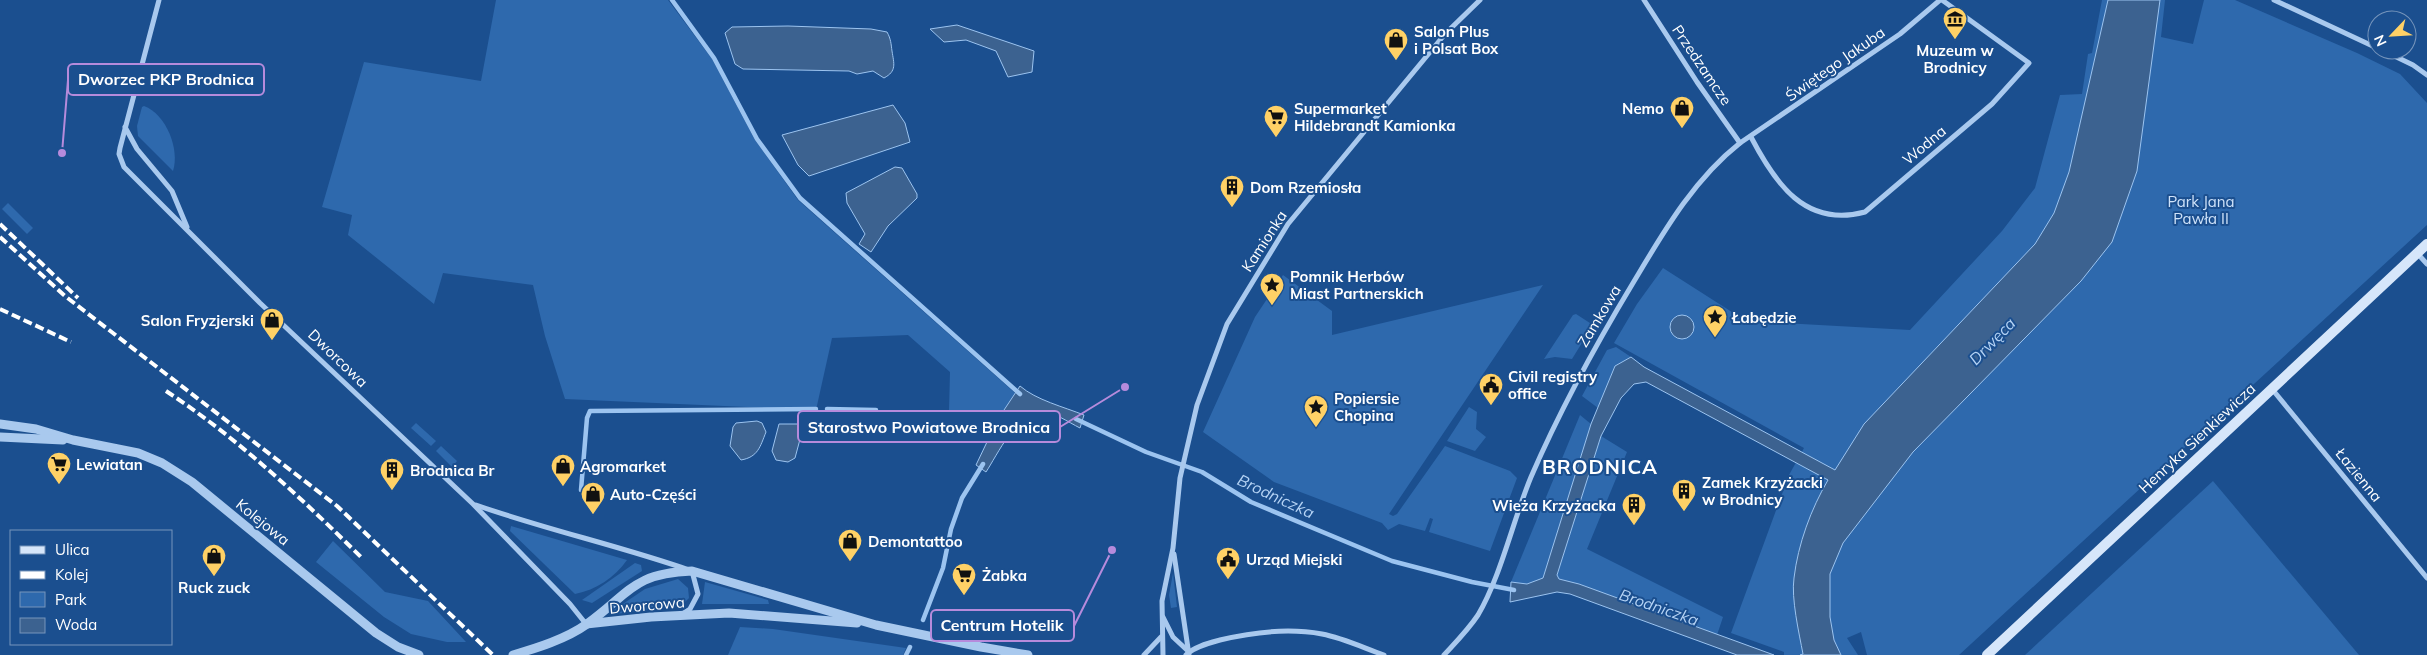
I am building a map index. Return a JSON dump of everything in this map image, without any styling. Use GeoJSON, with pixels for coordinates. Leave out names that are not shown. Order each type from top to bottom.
{"type":"FeatureCollection","features":[{"type":"Feature","properties":{"kind":"main road","name":"Henryka Sienkiewicza"},"geometry":{"type":"LineString","coordinates":[[1987,655],[2427,244]]}},
{"type":"Feature","properties":{"kind":"street"},"geometry":{"type":"LineString","coordinates":[[124,127],[159,0]]}},
{"type":"Feature","properties":{"kind":"street","name":"Kamionka"},"geometry":{"type":"LineString","coordinates":[[1163,655],[1161,636],[1162,614],[1173,548],[1180,478],[1196,405],[1227,324],[1288,224],[1444,34],[1480,0]]}},
{"type":"Feature","properties":{"kind":"street","name":"Przedzamcze"},"geometry":{"type":"LineString","coordinates":[[1644,0],[1696,82],[1740,143]]}},
{"type":"Feature","properties":{"kind":"street","name":"Świętego Jakuba"},"geometry":{"type":"LineString","coordinates":[[1740,143],[1900,34],[1941,0]]}},
{"type":"Feature","properties":{"kind":"street","name":"Wodna"},"geometry":{"type":"LineString","coordinates":[[1750,137],[1773,176],[1793,198],[1808,207],[1840,215],[1865,212],[1992,104],[2029,63],[1941,0]]}},
{"type":"Feature","properties":{"kind":"street"},"geometry":{"type":"LineString","coordinates":[[2274,0],[2367,43]]}},
{"type":"Feature","properties":{"kind":"street"},"geometry":{"type":"LineString","coordinates":[[2403,60],[2427,75]]}},
{"type":"Feature","properties":{"kind":"street","name":"Dworcowa"},"geometry":{"type":"LineString","coordinates":[[124,127],[137,150],[172,190],[188,229]]}},
{"type":"Feature","properties":{"kind":"street","name":"Dworcowa"},"geometry":{"type":"LineString","coordinates":[[124,127],[119,154],[124,167],[267,310],[473,504],[570,604],[586,624],[681,615],[729,613],[876,625]]}},
{"type":"Feature","properties":{"kind":"street","name":"Zamkowa"},"geometry":{"type":"LineString","coordinates":[[1444,655],[1466,632],[1484,603],[1531,477],[1586,361],[1646,262],[1696,185],[1718,161],[1740,143]]}},
{"type":"Feature","properties":{"kind":"street"},"geometry":{"type":"LineString","coordinates":[[2417,253],[2427,264]]}},
{"type":"Feature","properties":{"kind":"street","name":"Łazienna"},"geometry":{"type":"LineString","coordinates":[[2271,389],[2427,578]]}},
{"type":"Feature","properties":{"kind":"street","name":"Kolejowa"},"geometry":{"type":"LineString","coordinates":[[0,424],[36,430],[73,440],[138,453],[162,463],[200,488],[376,633],[398,647],[419,655]]}},
{"type":"Feature","properties":{"kind":"street","name":"Kolejowa"},"geometry":{"type":"LineString","coordinates":[[0,437],[37,441],[73,440]]}},
{"type":"Feature","properties":{"kind":"street","name":"Dworcowa"},"geometry":{"type":"LineString","coordinates":[[473,504],[554,530],[636,551],[692,570],[876,625],[981,648],[1028,655]]}},
{"type":"Feature","properties":{"kind":"street","name":"Kamionka"},"geometry":{"type":"LineString","coordinates":[[1173,548],[1188,654]]}},
{"type":"Feature","properties":{"kind":"street"},"geometry":{"type":"LineString","coordinates":[[513,655],[546,644],[586,624],[631,587],[648,577],[671,571],[692,570],[698,594],[690,609],[681,615]]}},
{"type":"Feature","properties":{"kind":"street"},"geometry":{"type":"LineString","coordinates":[[1162,614],[1173,637],[1188,654],[1235,636],[1285,630],[1324,635],[1384,655]]}},
{"type":"Feature","properties":{"kind":"street"},"geometry":{"type":"LineString","coordinates":[[1144,655],[1161,636]]}},
{"type":"Feature","properties":{"kind":"green space"},"geometry":{"type":"Polygon","coordinates":[[[496,0],[668,0],[712,59],[755,140],[798,200],[1015,393],[999,417],[949,412],[950,372],[908,335],[832,338],[816,410],[565,399],[545,336],[533,285],[443,273],[434,304],[348,235],[352,215],[322,207],[364,62],[481,81],[496,0]]]}},
{"type":"Feature","properties":{"kind":"green space","name":"Park Jana Pawła II"},"geometry":{"type":"Polygon","coordinates":[[[2102,0],[2165,0],[2161,37],[2193,44],[2204,0],[2235,0],[2357,53],[2367,58],[2367,60],[2371,60],[2400,74],[2427,103],[2427,225],[1959,655],[1867,655],[1861,632],[1847,638],[1858,655],[1784,655],[1784,652],[1731,633],[1789,475],[1804,448],[1614,343],[1637,304],[1663,268],[1735,314],[1783,323],[1910,330],[2002,231],[2035,188],[2060,95],[2082,94],[2088,54],[2092,53],[2102,0]]]}},
{"type":"Feature","properties":{"kind":"green space"},"geometry":{"type":"Polygon","coordinates":[[[144,106],[159,116],[165,124],[175,153],[173,171],[138,136],[137,126],[142,107],[144,106]]]}},
{"type":"Feature","properties":{"kind":"green space"},"geometry":{"type":"Polygon","coordinates":[[[8,203],[33,228],[27,234],[2,209],[8,203]]]}},
{"type":"Feature","properties":{"kind":"green space"},"geometry":{"type":"Polygon","coordinates":[[[1283,275],[1332,311],[1332,335],[1543,285],[1389,514],[1393,516],[1397,514],[1445,446],[1510,471],[1517,478],[1490,551],[1429,532],[1433,519],[1430,518],[1425,531],[1399,524],[1388,530],[1382,523],[1274,482],[1203,432],[1255,317],[1283,275]]]}},
{"type":"Feature","properties":{"kind":"green space"},"geometry":{"type":"Polygon","coordinates":[[[1576,314],[1593,325],[1572,359],[1555,357],[1544,359],[1573,315],[1576,314]]]}},
{"type":"Feature","properties":{"kind":"green space"},"geometry":{"type":"Polygon","coordinates":[[[1616,347],[1631,357],[1615,366],[1598,408],[1582,396],[1607,350],[1616,347]]]}},
{"type":"Feature","properties":{"kind":"green space"},"geometry":{"type":"Polygon","coordinates":[[[1469,407],[1477,412],[1476,429],[1486,437],[1475,451],[1447,441],[1469,407]]]}},
{"type":"Feature","properties":{"kind":"green space"},"geometry":{"type":"Polygon","coordinates":[[[1580,415],[1591,424],[1543,579],[1527,584],[1511,582],[1580,415]]]}},
{"type":"Feature","properties":{"kind":"green space"},"geometry":{"type":"Polygon","coordinates":[[[416,423],[436,441],[431,446],[411,428],[416,423]]]}},
{"type":"Feature","properties":{"kind":"green space"},"geometry":{"type":"Polygon","coordinates":[[[1601,436],[1627,452],[1587,549],[1723,617],[1717,635],[1579,584],[1559,579],[1557,575],[1601,436]]]}},
{"type":"Feature","properties":{"kind":"green space"},"geometry":{"type":"Polygon","coordinates":[[[441,446],[457,461],[452,467],[436,451],[441,446]]]}},
{"type":"Feature","properties":{"kind":"green space"},"geometry":{"type":"Polygon","coordinates":[[[2213,481],[2359,655],[2025,655],[2213,481]]]}},
{"type":"Feature","properties":{"kind":"green space"},"geometry":{"type":"Polygon","coordinates":[[[511,526],[627,560],[617,572],[598,586],[575,594],[510,531],[511,526]]]}},
{"type":"Feature","properties":{"kind":"green space"},"geometry":{"type":"Polygon","coordinates":[[[333,541],[385,592],[428,601],[466,642],[447,642],[411,634],[384,617],[316,562],[333,541]]]}},
{"type":"Feature","properties":{"kind":"green space"},"geometry":{"type":"Polygon","coordinates":[[[635,563],[641,565],[642,571],[592,603],[582,600],[635,563]]]}},
{"type":"Feature","properties":{"kind":"green space"},"geometry":{"type":"Polygon","coordinates":[[[1173,573],[1177,607],[1171,608],[1169,595],[1173,573]]]}},
{"type":"Feature","properties":{"kind":"green space"},"geometry":{"type":"Polygon","coordinates":[[[678,579],[688,588],[689,598],[681,606],[615,614],[611,612],[645,589],[678,579]]]}},
{"type":"Feature","properties":{"kind":"green space"},"geometry":{"type":"Polygon","coordinates":[[[705,582],[768,600],[769,604],[702,604],[705,582]]]}},
{"type":"Feature","properties":{"kind":"green space"},"geometry":{"type":"Polygon","coordinates":[[[740,627],[773,629],[906,648],[903,655],[728,655],[740,627]]]}},
{"type":"Feature","properties":{"kind":"water","name":"Drwęca"},"geometry":{"type":"Polygon","coordinates":[[[2108,0],[2160,0],[2137,171],[2112,242],[2081,281],[1913,452],[1843,543],[1830,574],[1830,617],[1834,640],[1841,655],[1800,655],[1803,654],[1793,586],[1802,540],[1816,503],[1828,480],[1646,382],[1634,384],[1621,398],[1601,436],[1557,575],[1559,579],[1579,584],[1774,655],[1737,655],[1570,594],[1557,592],[1510,602],[1511,582],[1527,584],[1543,578],[1591,424],[1615,366],[1631,357],[1644,367],[1835,470],[1864,424],[2035,244],[2054,213],[2069,172],[2108,0]]]}},
{"type":"Feature","properties":{"kind":"water"},"geometry":{"type":"Polygon","coordinates":[[[957,25],[1034,51],[1032,72],[1008,77],[996,51],[966,40],[944,42],[930,29],[957,25]]]}},
{"type":"Feature","properties":{"kind":"water"},"geometry":{"type":"Polygon","coordinates":[[[788,26],[871,29],[887,32],[894,63],[893,70],[884,78],[873,71],[857,74],[849,71],[743,69],[735,64],[725,33],[732,27],[788,26]]]}},
{"type":"Feature","properties":{"kind":"water"},"geometry":{"type":"Polygon","coordinates":[[[893,105],[905,123],[910,142],[809,176],[798,165],[782,135],[893,105]]]}},
{"type":"Feature","properties":{"kind":"water"},"geometry":{"type":"Polygon","coordinates":[[[895,167],[902,168],[917,194],[917,198],[888,226],[871,252],[859,244],[865,234],[847,203],[846,193],[895,167]]]}},
{"type":"Feature","properties":{"kind":"water"},"geometry":{"type":"Polygon","coordinates":[[[1682,315],[1687,316],[1693,322],[1693,332],[1687,338],[1682,339],[1677,338],[1671,332],[1670,327],[1671,322],[1677,316],[1682,315]]]}},
{"type":"Feature","properties":{"kind":"water"},"geometry":{"type":"Polygon","coordinates":[[[1020,386],[1042,399],[1084,415],[1080,428],[1051,413],[1033,412],[1017,425],[1009,435],[986,472],[976,465],[998,419],[1020,386]]]}},
{"type":"Feature","properties":{"kind":"water"},"geometry":{"type":"Polygon","coordinates":[[[757,421],[762,423],[766,432],[762,442],[755,454],[741,460],[730,446],[733,427],[736,423],[757,421]]]}},
{"type":"Feature","properties":{"kind":"water"},"geometry":{"type":"Polygon","coordinates":[[[779,424],[801,424],[803,428],[795,458],[788,462],[776,460],[772,451],[779,424]]]}},
{"type":"Feature","properties":{"kind":"waterway"},"geometry":{"type":"LineString","coordinates":[[672,0],[714,58],[757,139],[800,198],[1020,394]]}},
{"type":"Feature","properties":{"kind":"waterway"},"geometry":{"type":"LineString","coordinates":[[581,490],[587,418],[590,411],[816,409]]}},
{"type":"Feature","properties":{"kind":"waterway"},"geometry":{"type":"LineString","coordinates":[[827,409],[876,410]]}},
{"type":"Feature","properties":{"kind":"waterway","name":"Brodniczka"},"geometry":{"type":"LineString","coordinates":[[1076,419],[1146,452],[1202,472],[1251,502],[1392,561],[1472,582],[1514,590]]}},
{"type":"Feature","properties":{"kind":"waterway","name":"Brodniczka"},"geometry":{"type":"LineString","coordinates":[[923,620],[943,568],[951,529],[962,498],[983,464]]}},
{"type":"Feature","properties":{"kind":"waterway","name":"Brodniczka"},"geometry":{"type":"LineString","coordinates":[[906,655],[910,647]]}},
{"type":"Feature","properties":{"kind":"railway"},"geometry":{"type":"LineString","coordinates":[[0,224],[78,298]]}},
{"type":"Feature","properties":{"kind":"railway"},"geometry":{"type":"LineString","coordinates":[[0,237],[65,296],[337,506],[493,655]]}},
{"type":"Feature","properties":{"kind":"railway"},"geometry":{"type":"LineString","coordinates":[[0,309],[71,342]]}},
{"type":"Feature","properties":{"kind":"railway"},"geometry":{"type":"LineString","coordinates":[[166,391],[193,409],[269,470],[363,559]]}},
{"type":"Feature","properties":{"kind":"place","name":"Muzeum w Brodnicy"},"geometry":{"type":"Point","coordinates":[1955,40]}},
{"type":"Feature","properties":{"kind":"place","name":"Salon Plus i Polsat Box"},"geometry":{"type":"Point","coordinates":[1396,61]}},
{"type":"Feature","properties":{"kind":"place","name":"Nemo"},"geometry":{"type":"Point","coordinates":[1682,129]}},
{"type":"Feature","properties":{"kind":"place","name":"Supermarket Hildebrandt Kamionka"},"geometry":{"type":"Point","coordinates":[1276,138]}},
{"type":"Feature","properties":{"kind":"place","name":"Dworzec PKP Brodnica"},"geometry":{"type":"Point","coordinates":[62,153]}},
{"type":"Feature","properties":{"kind":"place","name":"Dom Rzemiosła"},"geometry":{"type":"Point","coordinates":[1232,208]}},
{"type":"Feature","properties":{"kind":"place","name":"Pomnik Herbów Miast Partnerskich"},"geometry":{"type":"Point","coordinates":[1272,306]}},
{"type":"Feature","properties":{"kind":"place","name":"Łabędzie"},"geometry":{"type":"Point","coordinates":[1715,338]}},
{"type":"Feature","properties":{"kind":"place","name":"Salon Fryzjerski"},"geometry":{"type":"Point","coordinates":[272,341]}},
{"type":"Feature","properties":{"kind":"place","name":"Starostwo Powiatowe Brodnica"},"geometry":{"type":"Point","coordinates":[1125,387]}},
{"type":"Feature","properties":{"kind":"place","name":"Civil registry office"},"geometry":{"type":"Point","coordinates":[1491,406]}},
{"type":"Feature","properties":{"kind":"place","name":"Popiersie Chopina"},"geometry":{"type":"Point","coordinates":[1316,428]}},
{"type":"Feature","properties":{"kind":"place","name":"Lewiatan"},"geometry":{"type":"Point","coordinates":[59,485]}},
{"type":"Feature","properties":{"kind":"place","name":"Agromarket"},"geometry":{"type":"Point","coordinates":[563,487]}},
{"type":"Feature","properties":{"kind":"place","name":"Brodnica Br"},"geometry":{"type":"Point","coordinates":[392,491]}},
{"type":"Feature","properties":{"kind":"place","name":"Zamek Krzyżacki w Brodnicy"},"geometry":{"type":"Point","coordinates":[1684,512]}},
{"type":"Feature","properties":{"kind":"place","name":"Auto-Części"},"geometry":{"type":"Point","coordinates":[593,515]}},
{"type":"Feature","properties":{"kind":"place","name":"Wieża Krzyżacka"},"geometry":{"type":"Point","coordinates":[1634,526]}},
{"type":"Feature","properties":{"kind":"place","name":"Centrum Hotelik"},"geometry":{"type":"Point","coordinates":[1112,550]}},
{"type":"Feature","properties":{"kind":"place","name":"Demontattoo"},"geometry":{"type":"Point","coordinates":[850,562]}},
{"type":"Feature","properties":{"kind":"place","name":"Ruck zuck"},"geometry":{"type":"Point","coordinates":[214,577]}},
{"type":"Feature","properties":{"kind":"place","name":"Urząd Miejski"},"geometry":{"type":"Point","coordinates":[1228,580]}},
{"type":"Feature","properties":{"kind":"place","name":"Żabka"},"geometry":{"type":"Point","coordinates":[964,596]}},
{"type":"Feature","properties":{"kind":"district","name":"BRODNICA"},"geometry":{"type":"Point","coordinates":[1600,466]}}]}
